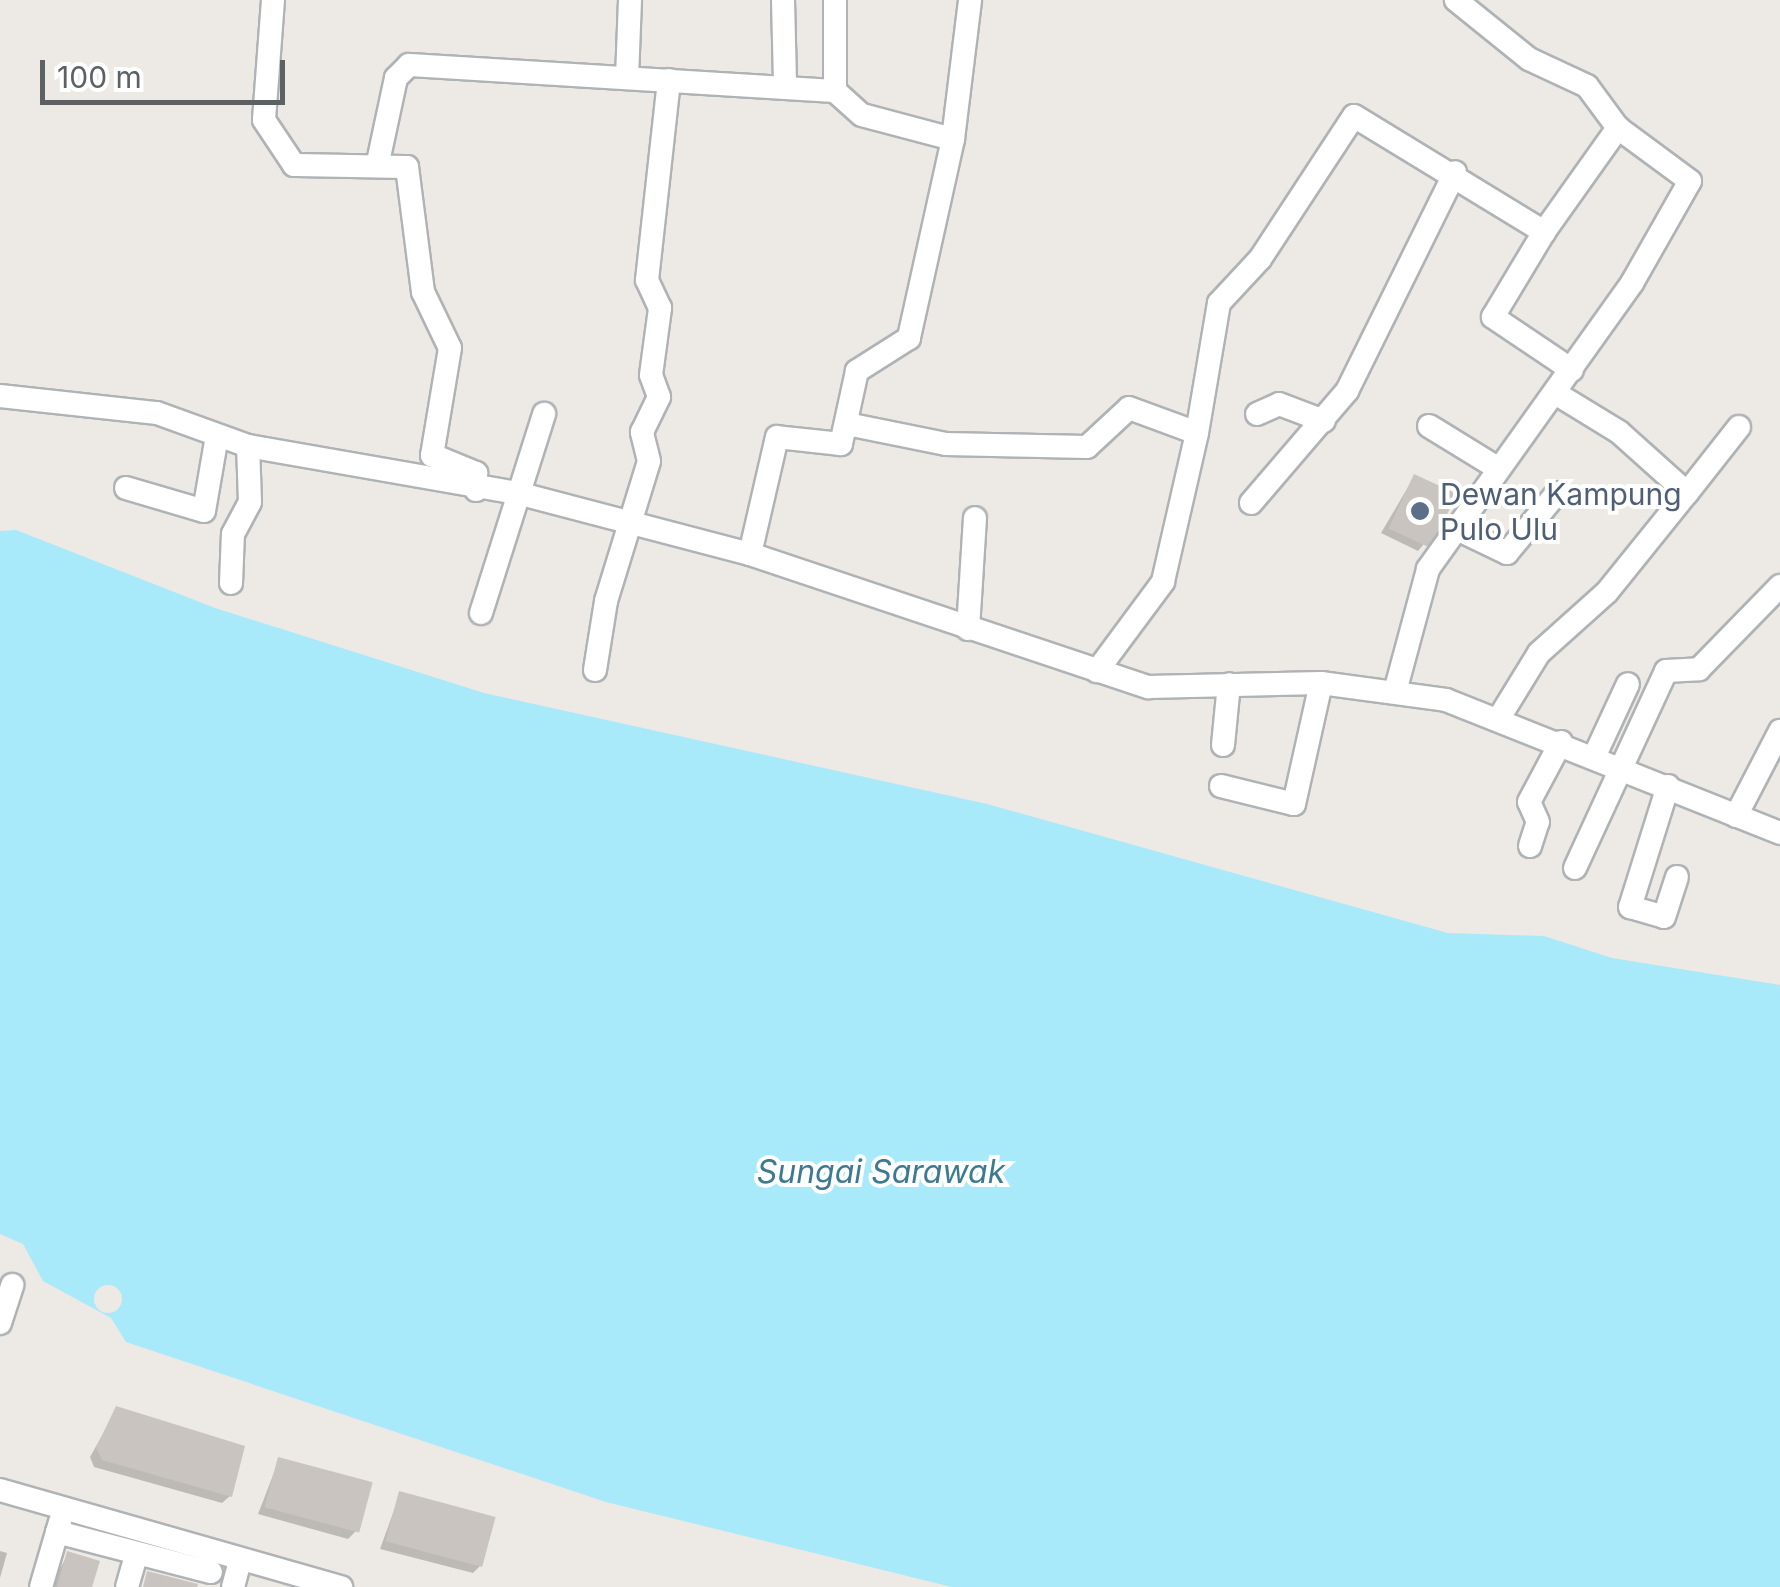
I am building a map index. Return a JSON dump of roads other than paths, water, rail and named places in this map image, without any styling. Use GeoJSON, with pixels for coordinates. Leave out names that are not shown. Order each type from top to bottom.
{"type":"FeatureCollection","features":[{"type":"Feature","properties":{"kind":"street"},"geometry":{"type":"LineString","coordinates":[[273,0],[268,131],[294,165],[332,172],[378,162],[407,166],[423,292],[450,348],[432,455],[476,473],[476,490]]}},
{"type":"Feature","properties":{"kind":"street"},"geometry":{"type":"LineString","coordinates":[[626,78],[630,0]]}},
{"type":"Feature","properties":{"kind":"street"},"geometry":{"type":"LineString","coordinates":[[783,0],[785,84]]}},
{"type":"Feature","properties":{"kind":"street"},"geometry":{"type":"LineString","coordinates":[[835,90],[836,0]]}},
{"type":"Feature","properties":{"kind":"street"},"geometry":{"type":"LineString","coordinates":[[750,554],[777,437],[832,448],[847,424],[857,371],[909,338],[954,138],[970,0]]}},
{"type":"Feature","properties":{"kind":"street"},"geometry":{"type":"LineString","coordinates":[[1396,688],[1423,584],[1453,526],[1572,370],[1690,181],[1618,128],[1588,86],[1528,59],[1456,0]]}},
{"type":"Feature","properties":{"kind":"street"},"geometry":{"type":"LineString","coordinates":[[378,162],[396,78],[410,65],[785,84],[835,90],[862,115],[954,138]]}},
{"type":"Feature","properties":{"kind":"street"},"geometry":{"type":"LineString","coordinates":[[595,670],[628,522],[650,461],[642,432],[659,397],[651,375],[660,308],[647,280],[669,80]]}},
{"type":"Feature","properties":{"kind":"street"},"geometry":{"type":"LineString","coordinates":[[1097,671],[1164,582],[1197,433],[1219,302],[1298,206],[1350,119],[1455,172],[1544,232]]}},
{"type":"Feature","properties":{"kind":"street"},"geometry":{"type":"LineString","coordinates":[[1572,370],[1493,317],[1544,232],[1618,128]]}},
{"type":"Feature","properties":{"kind":"street"},"geometry":{"type":"LineString","coordinates":[[1251,503],[1324,421],[1455,172]]}},
{"type":"Feature","properties":{"kind":"street"},"geometry":{"type":"LineString","coordinates":[[1555,393],[1619,432],[1687,493]]}},
{"type":"Feature","properties":{"kind":"street"},"geometry":{"type":"LineString","coordinates":[[0,396],[157,413],[248,446],[476,490],[518,494],[750,554],[1148,686],[1321,683],[1396,688],[1499,718],[1780,833]]}},
{"type":"Feature","properties":{"kind":"street"},"geometry":{"type":"LineString","coordinates":[[1257,414],[1279,404],[1324,421]]}},
{"type":"Feature","properties":{"kind":"street"},"geometry":{"type":"LineString","coordinates":[[847,424],[946,444],[1086,447],[1128,408],[1197,433]]}},
{"type":"Feature","properties":{"kind":"street"},"geometry":{"type":"LineString","coordinates":[[481,613],[544,414]]}},
{"type":"Feature","properties":{"kind":"street"},"geometry":{"type":"LineString","coordinates":[[1429,426],[1496,467]]}},
{"type":"Feature","properties":{"kind":"street"},"geometry":{"type":"LineString","coordinates":[[1499,718],[1539,654],[1606,592],[1739,427]]}},
{"type":"Feature","properties":{"kind":"street"},"geometry":{"type":"LineString","coordinates":[[126,488],[204,511],[217,436]]}},
{"type":"Feature","properties":{"kind":"street"},"geometry":{"type":"LineString","coordinates":[[231,584],[232,534],[250,502],[248,446]]}},
{"type":"Feature","properties":{"kind":"street"},"geometry":{"type":"LineString","coordinates":[[1453,526],[1507,553],[1557,493]]}},
{"type":"Feature","properties":{"kind":"street"},"geometry":{"type":"LineString","coordinates":[[968,629],[975,518]]}},
{"type":"Feature","properties":{"kind":"street"},"geometry":{"type":"LineString","coordinates":[[1575,868],[1666,671],[1698,669],[1780,586]]}},
{"type":"Feature","properties":{"kind":"street"},"geometry":{"type":"LineString","coordinates":[[1221,786],[1294,804],[1321,683]]}},
{"type":"Feature","properties":{"kind":"street"},"geometry":{"type":"LineString","coordinates":[[1223,745],[1229,684]]}},
{"type":"Feature","properties":{"kind":"street"},"geometry":{"type":"LineString","coordinates":[[1594,755],[1628,684]]}},
{"type":"Feature","properties":{"kind":"street"},"geometry":{"type":"LineString","coordinates":[[1736,816],[1780,730]]}},
{"type":"Feature","properties":{"kind":"street"},"geometry":{"type":"LineString","coordinates":[[1530,846],[1538,822],[1529,802],[1561,742]]}},
{"type":"Feature","properties":{"kind":"street"},"geometry":{"type":"LineString","coordinates":[[1668,786],[1630,907],[1664,918],[1677,877]]}},
{"type":"Feature","properties":{"kind":"street"},"geometry":{"type":"LineString","coordinates":[[0,1322],[12,1285]]}},
{"type":"Feature","properties":{"kind":"street"},"geometry":{"type":"LineString","coordinates":[[0,1490],[64,1509],[211,1571]]}},
{"type":"Feature","properties":{"kind":"street"},"geometry":{"type":"LineString","coordinates":[[41,1587],[64,1509]]}},
{"type":"Feature","properties":{"kind":"street"},"geometry":{"type":"LineString","coordinates":[[57,1532],[211,1571],[240,1561],[341,1587]]}},
{"type":"Feature","properties":{"kind":"street"},"geometry":{"type":"LineString","coordinates":[[127,1587],[137,1553]]}},
{"type":"Feature","properties":{"kind":"street"},"geometry":{"type":"LineString","coordinates":[[235,1586],[240,1561]]}},
{"type":"Feature","properties":{"kind":"water","name":"Sungai Sarawak"},"geometry":{"type":"Polygon","coordinates":[[[16,530],[215,608],[484,693],[987,804],[1448,933],[1544,936],[1612,958],[1780,985],[1780,1587],[952,1587],[606,1502],[126,1342],[111,1318],[43,1281],[23,1244],[0,1234],[0,531],[16,530]]]}},
{"type":"Feature","properties":{"kind":"place","name":"Dewan Kampung Pulo Ulu"},"geometry":{"type":"Point","coordinates":[1420,511]}}]}
